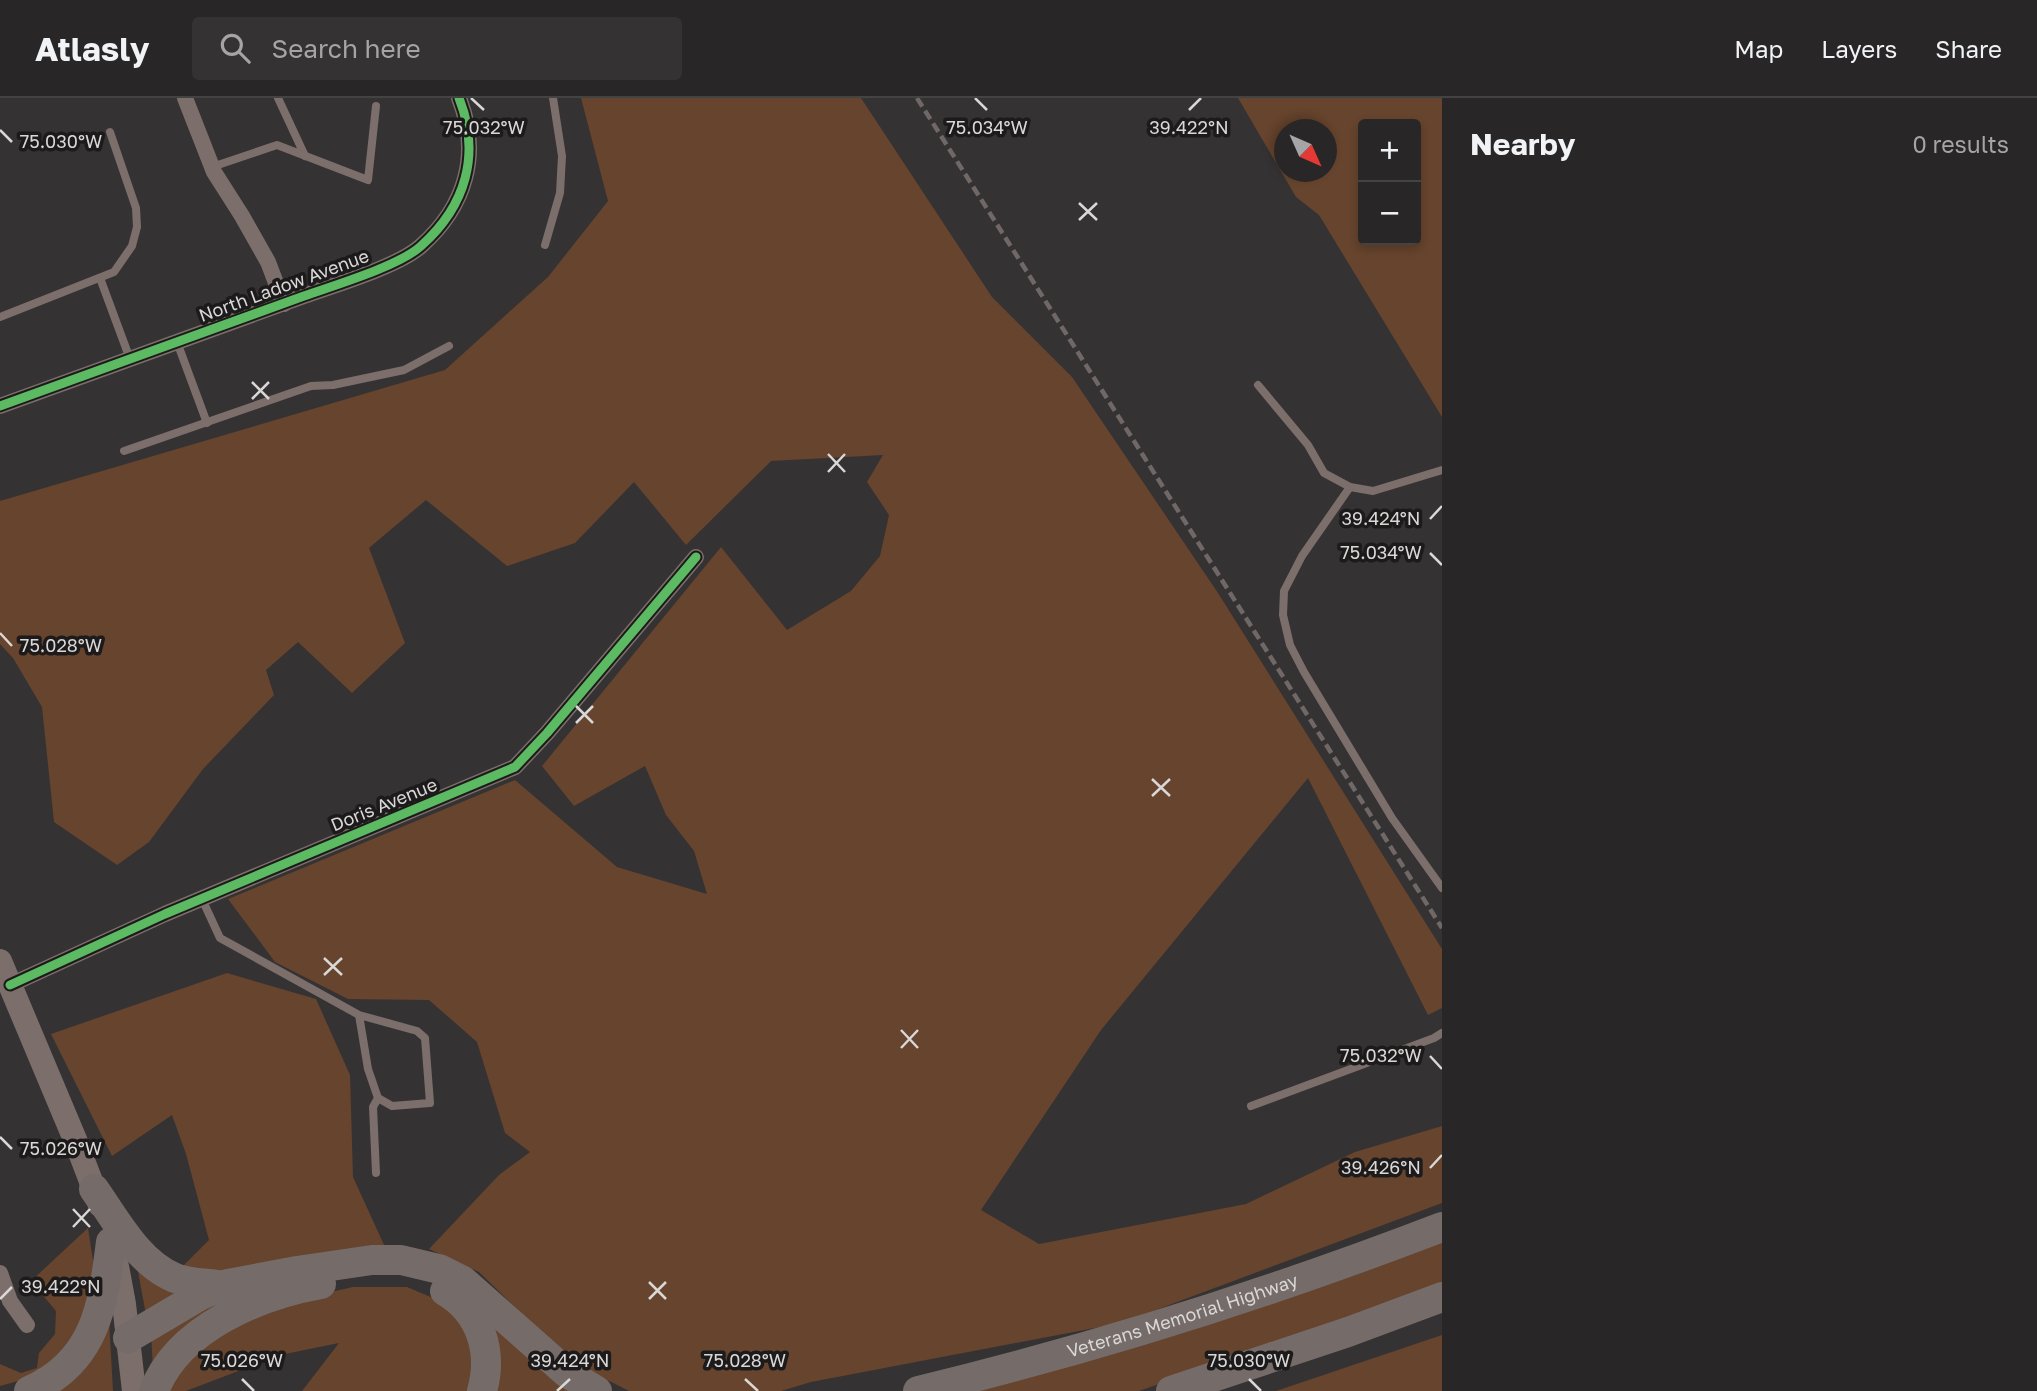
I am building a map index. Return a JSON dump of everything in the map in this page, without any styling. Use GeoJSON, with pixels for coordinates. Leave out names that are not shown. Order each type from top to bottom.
{"type":"FeatureCollection","features":[{"type":"Feature","properties":{"kind":"highway"},"geometry":{"type":"LineString","coordinates":[[94,1189],[132,1242],[162,1271],[177,1279],[225,1286]]}},
{"type":"Feature","properties":{"kind":"highway","name":"Veterans Memorial Highway"},"geometry":{"type":"LineString","coordinates":[[918,1391],[1183,1319],[1337,1267],[1442,1227]]}},
{"type":"Feature","properties":{"kind":"highway"},"geometry":{"type":"LineString","coordinates":[[29,1391],[66,1367],[89,1335],[103,1300],[111,1242]]}},
{"type":"Feature","properties":{"kind":"highway"},"geometry":{"type":"LineString","coordinates":[[128,1338],[199,1296],[225,1286],[297,1271],[372,1260],[401,1260],[432,1266],[463,1282],[567,1373],[597,1391]]}},
{"type":"Feature","properties":{"kind":"highway"},"geometry":{"type":"LineString","coordinates":[[154,1391],[160,1376],[180,1349],[204,1331],[242,1310],[309,1286],[350,1279],[388,1278],[421,1281],[437,1286],[450,1294],[473,1318],[486,1347],[488,1364],[482,1391]]}},
{"type":"Feature","properties":{"kind":"highway"},"geometry":{"type":"LineString","coordinates":[[1171,1391],[1348,1332],[1442,1297]]}},
{"type":"Feature","properties":{"kind":"main road"},"geometry":{"type":"LineString","coordinates":[[0,961],[94,1189],[111,1242],[128,1338],[134,1391]]}},
{"type":"Feature","properties":{"kind":"street","name":"North Ladow Avenue"},"geometry":{"type":"LineString","coordinates":[[184,98],[212,167],[268,262],[284,304]]}},
{"type":"Feature","properties":{"kind":"street","name":"North Ladow Avenue"},"geometry":{"type":"LineString","coordinates":[[0,406],[284,304],[397,261],[420,247],[455,205],[468,173],[470,150],[466,117],[459,98]]}},
{"type":"Feature","properties":{"kind":"street","name":"Doris Avenue"},"geometry":{"type":"LineString","coordinates":[[10,985],[202,899],[515,767],[547,733],[696,556]]}},
{"type":"Feature","properties":{"kind":"street"},"geometry":{"type":"LineString","coordinates":[[0,1273],[10,1301],[27,1325]]}},
{"type":"Feature","properties":{"kind":"lane"},"geometry":{"type":"LineString","coordinates":[[278,98],[305,156]]}},
{"type":"Feature","properties":{"kind":"lane"},"geometry":{"type":"LineString","coordinates":[[545,245],[561,181],[562,156],[554,98]]}},
{"type":"Feature","properties":{"kind":"lane"},"geometry":{"type":"LineString","coordinates":[[212,167],[277,145],[368,180],[376,106]]}},
{"type":"Feature","properties":{"kind":"lane"},"geometry":{"type":"LineString","coordinates":[[0,317],[114,272],[132,246],[137,227],[136,208],[110,132]]}},
{"type":"Feature","properties":{"kind":"lane"},"geometry":{"type":"LineString","coordinates":[[100,278],[130,359]]}},
{"type":"Feature","properties":{"kind":"lane"},"geometry":{"type":"LineString","coordinates":[[177,342],[206,422]]}},
{"type":"Feature","properties":{"kind":"lane"},"geometry":{"type":"LineString","coordinates":[[124,451],[312,386],[333,385],[404,370],[449,346]]}},
{"type":"Feature","properties":{"kind":"lane"},"geometry":{"type":"LineString","coordinates":[[1258,385],[1308,445],[1324,473],[1350,487],[1373,491],[1442,470]]}},
{"type":"Feature","properties":{"kind":"lane"},"geometry":{"type":"LineString","coordinates":[[1350,487],[1302,556],[1284,591],[1283,615],[1290,645],[1304,673],[1392,818],[1442,888]]}},
{"type":"Feature","properties":{"kind":"lane"},"geometry":{"type":"LineString","coordinates":[[202,899],[220,938],[359,1015],[417,1031],[425,1038],[430,1103],[393,1106],[378,1098],[368,1069],[359,1015]]}},
{"type":"Feature","properties":{"kind":"lane"},"geometry":{"type":"LineString","coordinates":[[1251,1106],[1442,1033]]}},
{"type":"Feature","properties":{"kind":"lane"},"geometry":{"type":"LineString","coordinates":[[376,1172],[373,1107],[378,1098]]}},
{"type":"Feature","properties":{"kind":"shaded area"},"geometry":{"type":"Polygon","coordinates":[[[581,98],[861,98],[992,297],[1072,377],[1218,593],[1442,949],[1442,1008],[1428,1015],[1308,778],[1101,1030],[981,1210],[1039,1244],[1246,1204],[1355,1152],[1442,1126],[1442,1203],[1121,1323],[811,1382],[781,1391],[629,1391],[570,1361],[479,1272],[429,1249],[499,1175],[530,1152],[505,1133],[477,1042],[429,1000],[348,999],[275,962],[228,899],[515,780],[617,867],[707,894],[694,851],[666,815],[645,766],[574,806],[542,766],[721,547],[787,630],[851,591],[880,556],[889,515],[867,482],[883,455],[771,461],[686,545],[634,482],[575,543],[507,566],[426,500],[369,548],[405,643],[352,693],[298,642],[266,670],[274,695],[203,769],[149,842],[117,865],[54,822],[42,707],[13,658],[0,644],[0,501],[445,370],[548,277],[608,201],[581,98]]]}},
{"type":"Feature","properties":{"kind":"shaded area"},"geometry":{"type":"Polygon","coordinates":[[[1238,98],[1442,98],[1442,417],[1319,215],[1296,197],[1287,182],[1337,182],[1337,119],[1274,119],[1274,159],[1238,98]]]}},
{"type":"Feature","properties":{"kind":"shaded area"},"geometry":{"type":"Polygon","coordinates":[[[227,973],[316,999],[350,1075],[353,1177],[385,1247],[236,1276],[183,1266],[209,1240],[186,1154],[172,1115],[112,1156],[51,1034],[227,973]]]}},
{"type":"Feature","properties":{"kind":"shaded area"},"geometry":{"type":"Polygon","coordinates":[[[88,1228],[97,1286],[86,1333],[44,1374],[0,1386],[0,1364],[21,1373],[37,1368],[39,1353],[55,1334],[56,1311],[31,1281],[88,1228]]]}},
{"type":"Feature","properties":{"kind":"shaded area"},"geometry":{"type":"Polygon","coordinates":[[[1442,1236],[1442,1285],[1139,1391],[955,1391],[1442,1236]]]}},
{"type":"Feature","properties":{"kind":"shaded area"},"geometry":{"type":"Polygon","coordinates":[[[136,1261],[184,1292],[147,1320],[136,1261]]]}},
{"type":"Feature","properties":{"kind":"shaded area"},"geometry":{"type":"Polygon","coordinates":[[[276,1286],[153,1371],[151,1332],[191,1310],[276,1286]]]}},
{"type":"Feature","properties":{"kind":"shaded area"},"geometry":{"type":"Polygon","coordinates":[[[353,1287],[407,1287],[452,1306],[476,1342],[472,1391],[302,1391],[339,1343],[280,1355],[186,1391],[168,1391],[180,1366],[216,1333],[286,1302],[353,1287]]]}},
{"type":"Feature","properties":{"kind":"shaded area"},"geometry":{"type":"Polygon","coordinates":[[[477,1309],[568,1391],[494,1391],[477,1309]]]}},
{"type":"Feature","properties":{"kind":"shaded area"},"geometry":{"type":"Polygon","coordinates":[[[109,1319],[113,1391],[40,1391],[109,1319]]]}},
{"type":"Feature","properties":{"kind":"shaded area"},"geometry":{"type":"Polygon","coordinates":[[[1442,1335],[1442,1391],[1276,1391],[1439,1336],[1442,1335]]]}},
{"type":"Feature","properties":{"kind":"railway"},"geometry":{"type":"LineString","coordinates":[[917,98],[1442,928]]}},
{"type":"Feature","properties":{"kind":"cycle path"},"geometry":{"type":"LineString","coordinates":[[0,406],[366,274],[411,253],[421,246],[449,214],[465,178],[469,139],[459,98]]}},
{"type":"Feature","properties":{"kind":"cycle path"},"geometry":{"type":"LineString","coordinates":[[10,985],[165,914],[515,767],[696,557]]}}]}
